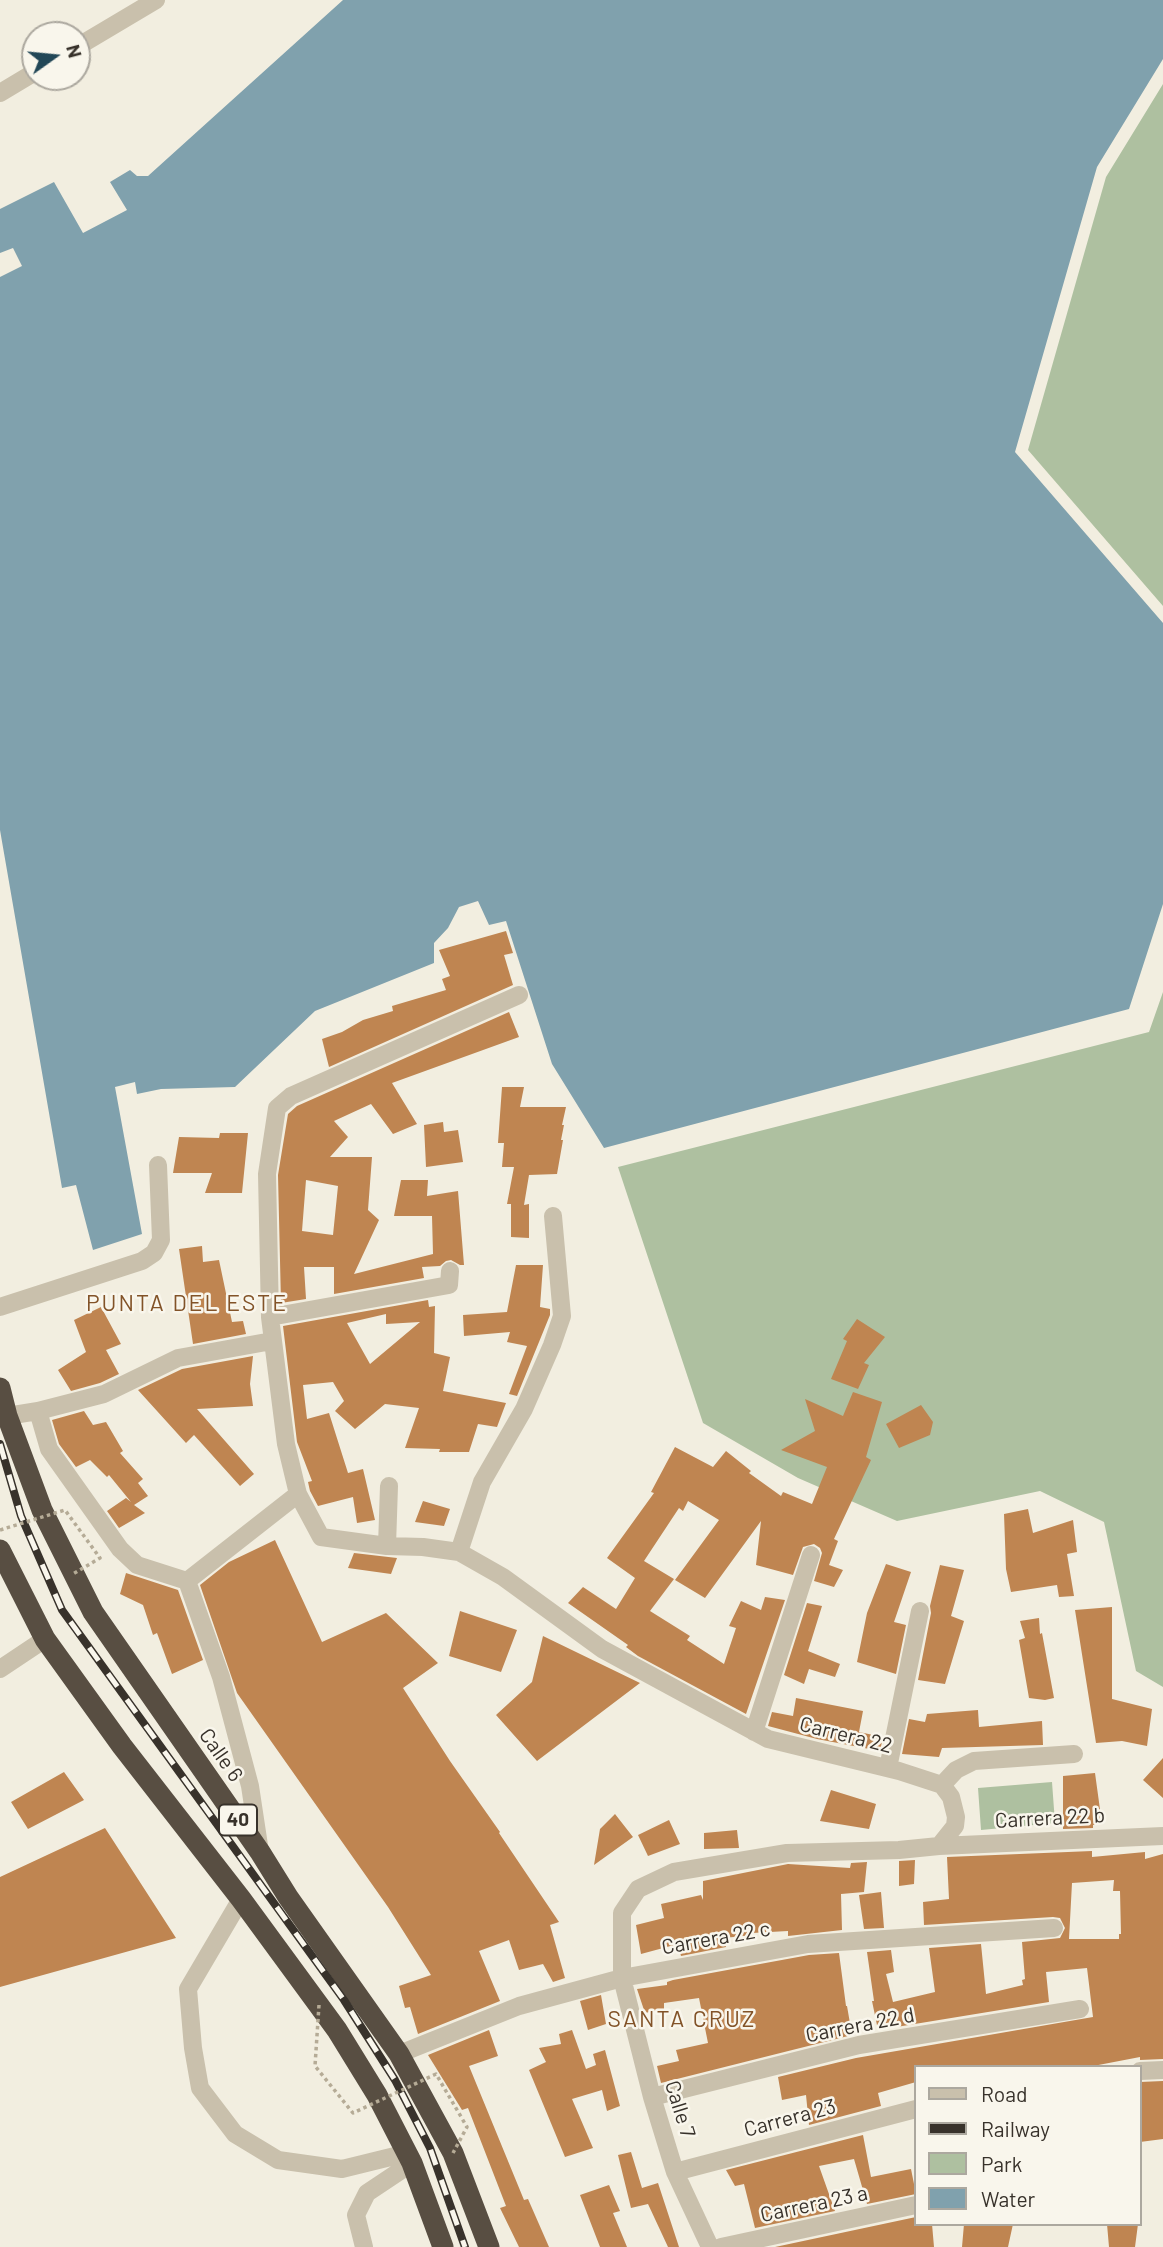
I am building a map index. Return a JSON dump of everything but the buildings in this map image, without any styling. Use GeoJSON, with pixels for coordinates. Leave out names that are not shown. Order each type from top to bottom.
{"type":"FeatureCollection","features":[{"type":"Feature","properties":{"kind":"highway","name":"Calle 6"},"geometry":{"type":"LineString","coordinates":[[0,1388],[7,1416],[42,1510],[93,1612],[399,2054],[453,2153],[489,2247]]}},
{"type":"Feature","properties":{"kind":"highway","name":"40"},"geometry":{"type":"LineString","coordinates":[[1,1556],[45,1639],[122,1746],[241,1899],[337,2030],[410,2158],[443,2247]]}},
{"type":"Feature","properties":{"kind":"street"},"geometry":{"type":"LineString","coordinates":[[91,39],[156,0]]}},
{"type":"Feature","properties":{"kind":"street"},"geometry":{"type":"LineString","coordinates":[[0,93],[21,80]]}},
{"type":"Feature","properties":{"kind":"street"},"geometry":{"type":"LineString","coordinates":[[187,1581],[298,1494],[286,1444],[270,1317],[267,1174],[277,1108],[291,1096],[519,995]]}},
{"type":"Feature","properties":{"kind":"street"},"geometry":{"type":"LineString","coordinates":[[0,1307],[142,1261],[153,1253],[161,1240],[158,1165]]}},
{"type":"Feature","properties":{"kind":"street"},"geometry":{"type":"LineString","coordinates":[[458,1552],[482,1482],[524,1409],[562,1316],[553,1216]]}},
{"type":"Feature","properties":{"kind":"street"},"geometry":{"type":"LineString","coordinates":[[270,1317],[449,1285],[450,1271]]}},
{"type":"Feature","properties":{"kind":"street"},"geometry":{"type":"LineString","coordinates":[[7,1416],[104,1394],[178,1357],[272,1340]]}},
{"type":"Feature","properties":{"kind":"street"},"geometry":{"type":"LineString","coordinates":[[38,1411],[50,1449],[120,1549],[136,1565],[187,1581]]}},
{"type":"Feature","properties":{"kind":"street"},"geometry":{"type":"LineString","coordinates":[[387,1546],[389,1486]]}},
{"type":"Feature","properties":{"kind":"street","name":"Carrera 22"},"geometry":{"type":"LineString","coordinates":[[298,1494],[321,1537],[458,1552],[503,1577],[602,1649],[768,1739],[888,1768],[942,1785]]}},
{"type":"Feature","properties":{"kind":"street"},"geometry":{"type":"LineString","coordinates":[[754,1732],[811,1555]]}},
{"type":"Feature","properties":{"kind":"street"},"geometry":{"type":"LineString","coordinates":[[187,1581],[228,1701],[250,1786],[260,1852]]}},
{"type":"Feature","properties":{"kind":"street"},"geometry":{"type":"LineString","coordinates":[[888,1768],[920,1611]]}},
{"type":"Feature","properties":{"kind":"street"},"geometry":{"type":"LineString","coordinates":[[0,1669],[45,1639]]}},
{"type":"Feature","properties":{"kind":"street"},"geometry":{"type":"LineString","coordinates":[[622,1978],[622,1913],[638,1889],[674,1871],[787,1853],[899,1850],[939,1846],[955,1826],[956,1817],[951,1797],[942,1785],[956,1770],[974,1761],[1074,1754]]}},
{"type":"Feature","properties":{"kind":"street","name":"Carrera 22 b"},"geometry":{"type":"LineString","coordinates":[[939,1846],[1163,1836]]}},
{"type":"Feature","properties":{"kind":"street"},"geometry":{"type":"LineString","coordinates":[[241,1899],[188,1989],[193,2048],[200,2088],[235,2134],[278,2160],[342,2169],[410,2158]]}},
{"type":"Feature","properties":{"kind":"street","name":"Carrera 22 c"},"geometry":{"type":"LineString","coordinates":[[399,2054],[519,2006],[622,1978],[808,1944],[1054,1928]]}},
{"type":"Feature","properties":{"kind":"street","name":"Calle 7"},"geometry":{"type":"LineString","coordinates":[[622,1978],[652,2096],[676,2172],[710,2247]]}},
{"type":"Feature","properties":{"kind":"street","name":"Carrera 22 d"},"geometry":{"type":"LineString","coordinates":[[652,2096],[859,2045],[1080,2009]]}},
{"type":"Feature","properties":{"kind":"street"},"geometry":{"type":"LineString","coordinates":[[1142,2071],[1163,2070]]}},
{"type":"Feature","properties":{"kind":"street","name":"Carrera 23"},"geometry":{"type":"LineString","coordinates":[[676,2172],[914,2110]]}},
{"type":"Feature","properties":{"kind":"street"},"geometry":{"type":"LineString","coordinates":[[363,2247],[356,2215],[367,2193],[410,2158]]}},
{"type":"Feature","properties":{"kind":"street","name":"Carrera 23 a"},"geometry":{"type":"LineString","coordinates":[[721,2247],[914,2205]]}},
{"type":"Feature","properties":{"kind":"path"},"geometry":{"type":"LineString","coordinates":[[0,1530],[65,1510],[100,1558],[73,1574]]}},
{"type":"Feature","properties":{"kind":"path"},"geometry":{"type":"LineString","coordinates":[[319,2005],[315,2066],[354,2113],[436,2074],[467,2127],[453,2153]]}},
{"type":"Feature","properties":{"kind":"green space"},"geometry":{"type":"Polygon","coordinates":[[[1163,84],[1163,606],[1028,450],[1106,177],[1163,84]]]}},
{"type":"Feature","properties":{"kind":"green space"},"geometry":{"type":"Polygon","coordinates":[[[1163,992],[1163,1687],[1136,1671],[1104,1522],[1040,1491],[897,1521],[798,1478],[703,1423],[618,1167],[1149,1032],[1163,992]]]}},
{"type":"Feature","properties":{"kind":"green space"},"geometry":{"type":"Polygon","coordinates":[[[1052,1782],[1055,1823],[981,1830],[978,1788],[1052,1782]]]}},
{"type":"Feature","properties":{"kind":"water"},"geometry":{"type":"Polygon","coordinates":[[[343,0],[1163,0],[1163,59],[1097,167],[1015,452],[1163,623],[1163,904],[1129,1009],[604,1148],[552,1064],[506,921],[489,925],[478,901],[459,907],[448,928],[434,943],[434,963],[315,1011],[235,1087],[161,1089],[137,1094],[135,1082],[115,1087],[142,1234],[93,1250],[76,1185],[62,1188],[0,830],[0,209],[54,182],[83,233],[127,210],[110,182],[130,170],[137,176],[148,176],[343,0]]]}},
{"type":"Feature","properties":{"kind":"pier"},"geometry":{"type":"Polygon","coordinates":[[[13,248],[22,266],[0,277],[0,253],[13,248]]]}},
{"type":"Feature","properties":{"kind":"railway"},"geometry":{"type":"LineString","coordinates":[[0,1444],[21,1516],[62,1610],[344,2000],[395,2080],[430,2148],[465,2247]]}},
{"type":"Feature","properties":{"kind":"district","name":"PUNTA DEL ESTE"},"geometry":{"type":"Point","coordinates":[187,1303]}},
{"type":"Feature","properties":{"kind":"district","name":"SANTA CRUZ"},"geometry":{"type":"Point","coordinates":[682,2019]}}]}
